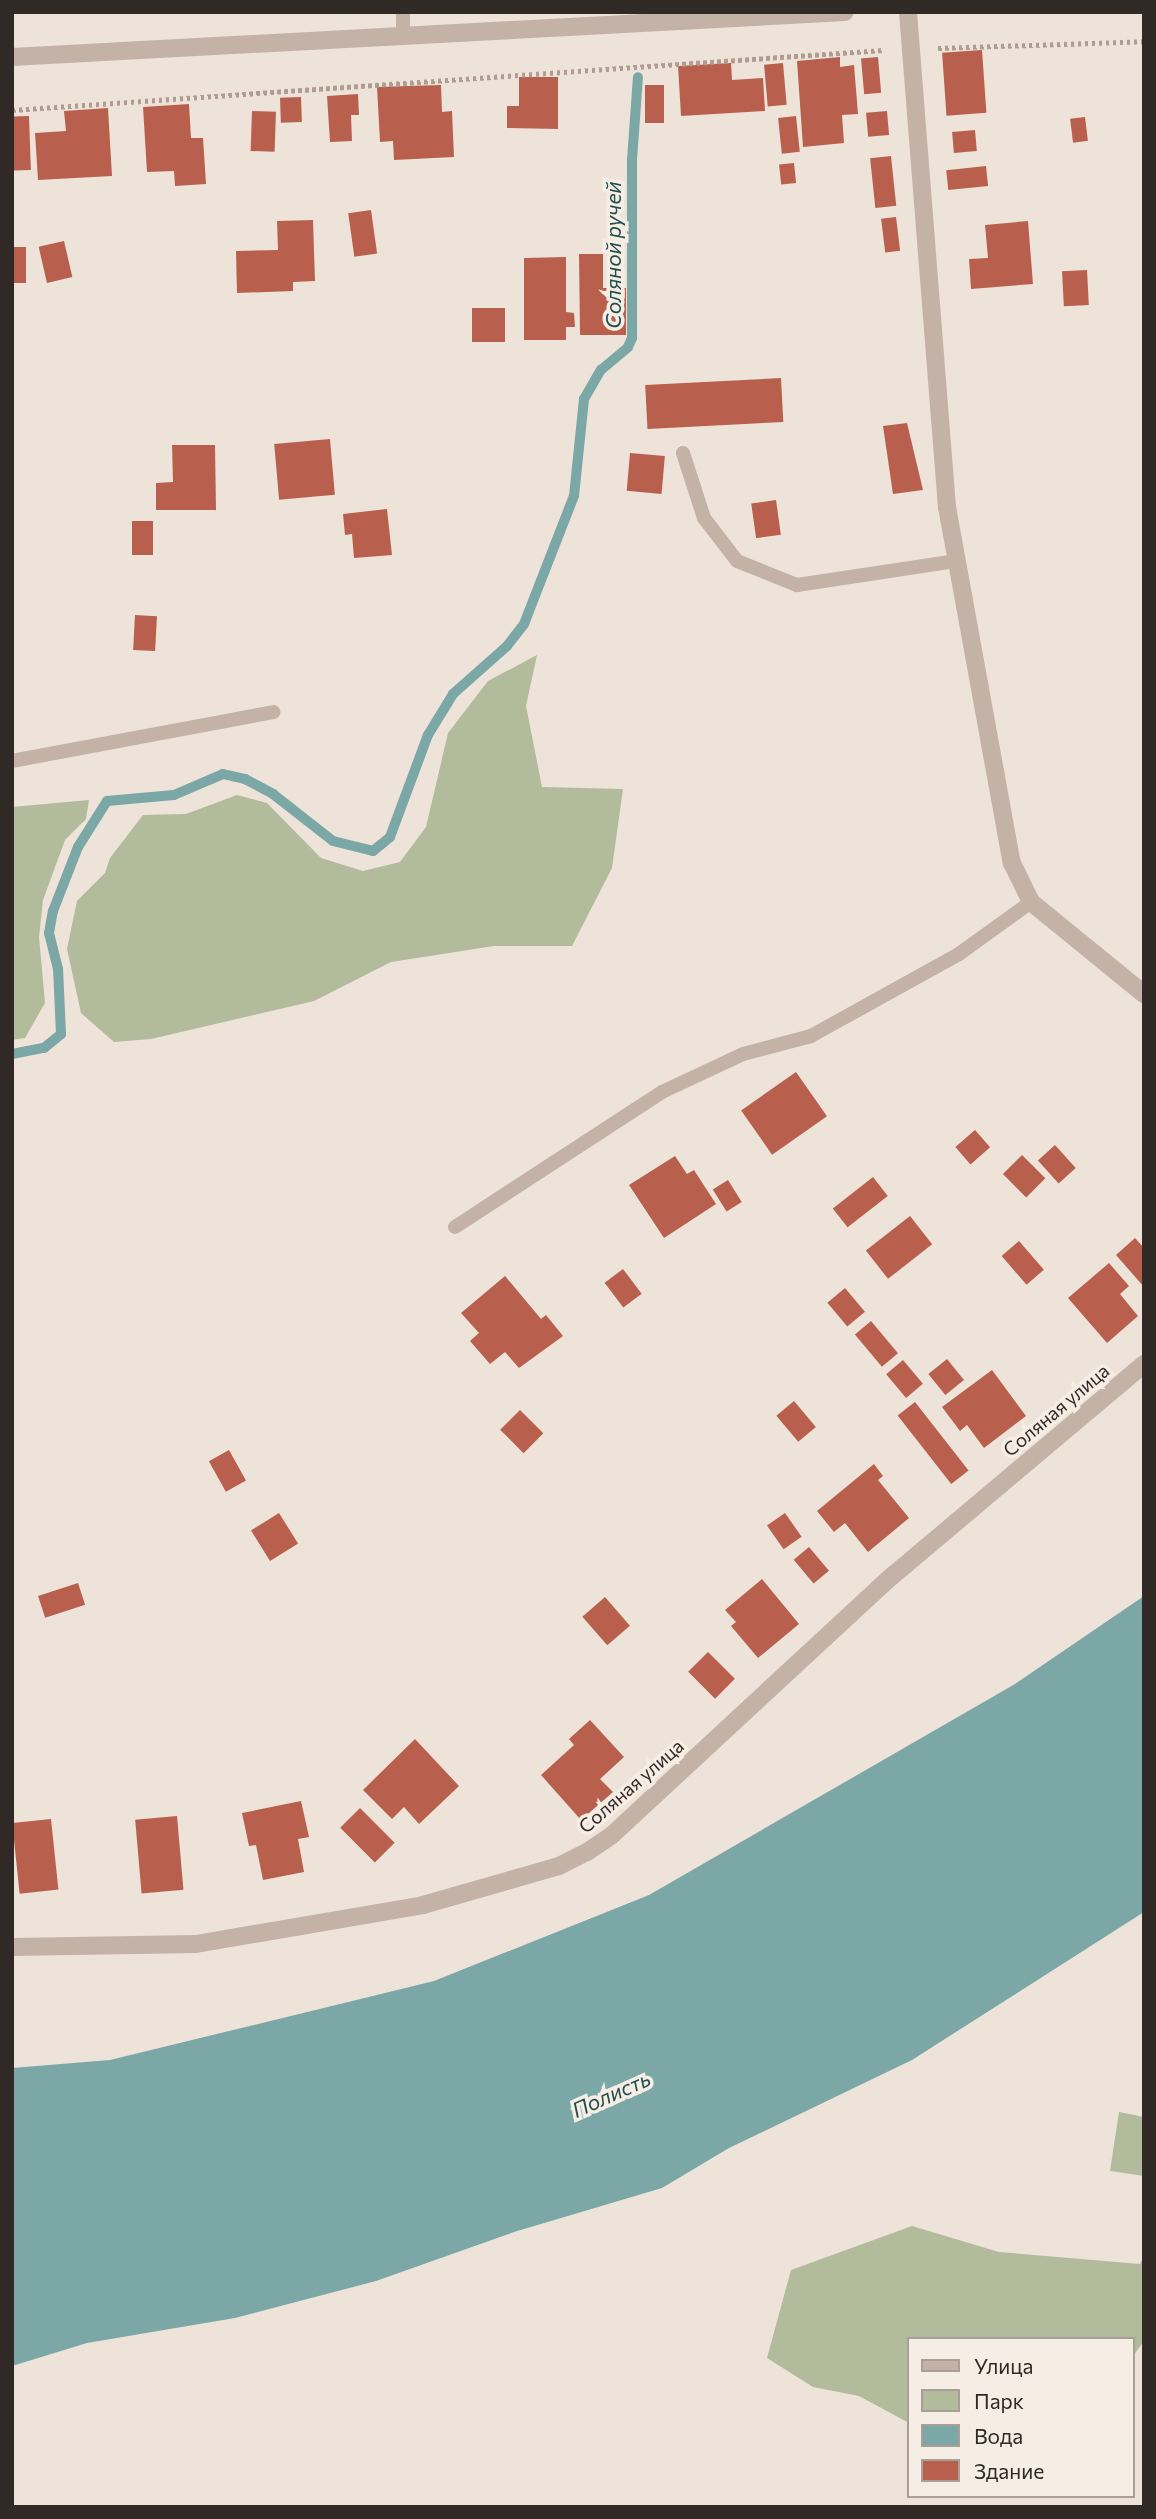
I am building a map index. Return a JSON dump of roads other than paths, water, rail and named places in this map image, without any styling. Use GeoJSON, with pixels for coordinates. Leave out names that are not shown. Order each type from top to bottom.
{"type":"FeatureCollection","features":[{"type":"Feature","properties":{"kind":"street"},"geometry":{"type":"LineString","coordinates":[[12,57],[845,12]]}},
{"type":"Feature","properties":{"kind":"street"},"geometry":{"type":"LineString","coordinates":[[908,12],[947,507],[1012,863],[1031,902],[1144,995]]}},
{"type":"Feature","properties":{"kind":"street","name":"Соляная улица"},"geometry":{"type":"LineString","coordinates":[[12,1947],[196,1944],[423,1905],[569,1862],[612,1835],[891,1577],[1144,1364]]}},
{"type":"Feature","properties":{"kind":"lane"},"geometry":{"type":"LineString","coordinates":[[402,34],[403,12]]}},
{"type":"Feature","properties":{"kind":"lane"},"geometry":{"type":"LineString","coordinates":[[683,453],[704,518],[737,561],[797,585],[955,561]]}},
{"type":"Feature","properties":{"kind":"lane"},"geometry":{"type":"LineString","coordinates":[[12,761],[274,712]]}},
{"type":"Feature","properties":{"kind":"lane"},"geometry":{"type":"LineString","coordinates":[[455,1227],[662,1091],[743,1054],[811,1036],[959,954],[1031,902]]}},
{"type":"Feature","properties":{"kind":"water","name":"Полисть"},"geometry":{"type":"Polygon","coordinates":[[[1144,1596],[1144,1912],[912,2060],[729,2148],[662,2188],[514,2232],[376,2281],[235,2318],[87,2343],[12,2366],[12,2068],[110,2060],[434,1981],[649,1895],[1015,1684],[1144,1596]]]}},
{"type":"Feature","properties":{"kind":"waterway","name":"Соляной ручей"},"geometry":{"type":"LineString","coordinates":[[12,1054],[44,1048],[61,1034],[58,969],[49,933],[53,911],[78,847],[107,801],[174,795],[223,774],[245,779],[273,794],[333,841],[373,851],[390,837],[428,735],[453,694],[507,646],[524,624],[574,496],[584,399],[601,370],[628,347],[632,338],[632,160],[638,77]]}}]}
